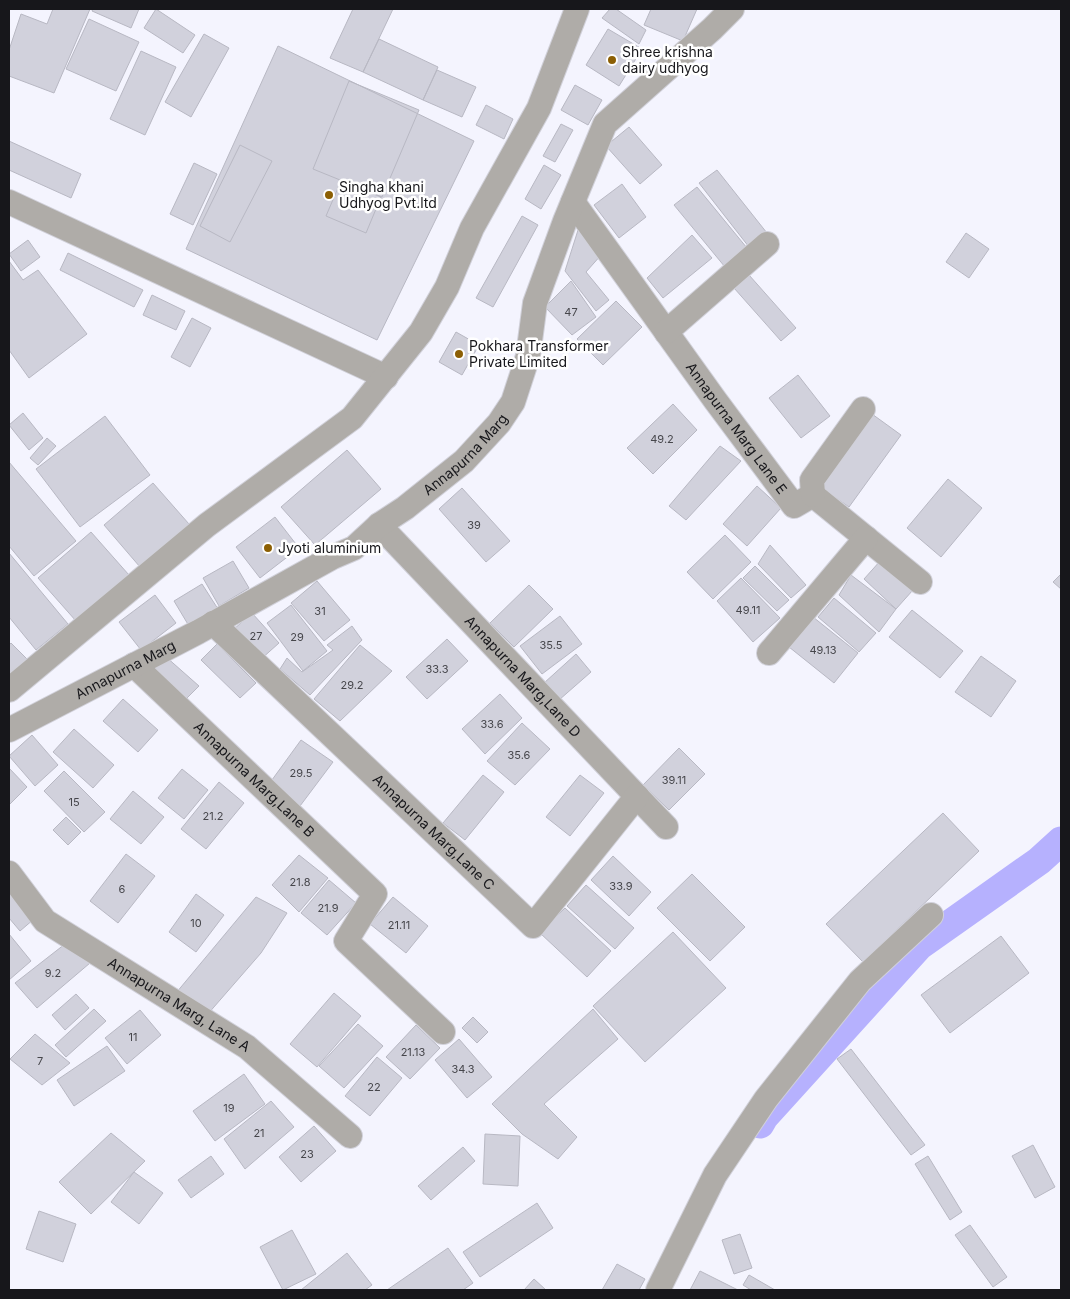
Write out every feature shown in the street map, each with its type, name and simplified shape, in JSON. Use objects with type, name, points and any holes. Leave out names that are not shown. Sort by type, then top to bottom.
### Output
[{"type":"street","points":[[9,690],[208,525],[352,418],[421,332],[447,287],[472,228],[539,108],[577,9]]},
{"type":"street","name":"Annapurna Marg","points":[[9,730],[213,623],[333,557],[354,548],[379,525],[405,508],[464,461],[499,423],[513,402],[528,356],[534,303],[605,124],[732,9]]},
{"type":"street","points":[[9,202],[386,377]]},
{"type":"street","name":"Annapurna Marg Lane E","points":[[573,202],[794,506],[813,494]]},
{"type":"street","points":[[666,332],[767,244]]},
{"type":"street","points":[[863,409],[812,480],[813,494],[920,582]]},
{"type":"street","name":"Annapurna Marg,Lane D","points":[[379,525],[666,827]]},
{"type":"street","points":[[769,653],[866,538]]},
{"type":"street","name":"Annapurna Marg,Lane C","points":[[213,623],[533,926],[637,796]]},
{"type":"street","name":"Annapurna Marg,Lane B","points":[[134,665],[375,894],[346,941],[443,1032]]},
{"type":"street","name":"Annapurna Marg, Lane A","points":[[9,873],[45,921],[247,1047],[350,1136]]},
{"type":"street","points":[[658,1290],[715,1175],[766,1099],[860,981],[931,915]]},
{"type":"building","points":[[53,9],[90,9],[54,93],[9,76],[9,50],[21,14],[47,24]]},
{"type":"building","points":[[93,9],[139,9],[131,28],[92,11]]},
{"type":"building","points":[[156,9],[195,35],[183,53],[144,28]]},
{"type":"building","points":[[353,9],[393,9],[363,72],[330,58]]},
{"type":"building","points":[[610,9],[616,9],[646,30],[639,44],[602,18]]},
{"type":"building","points":[[651,9],[697,9],[683,41],[644,25]]},
{"type":"building","points":[[89,19],[139,42],[116,91],[66,69]]},
{"type":"building","name":"Shree krishna dairy udhyog","points":[[608,29],[642,49],[619,86],[586,65]]},
{"type":"building","points":[[204,34],[229,48],[191,117],[165,102]]},
{"type":"building","points":[[379,39],[438,67],[423,100],[363,72]]},
{"type":"building","name":"Singha khani Udhyog Pvt.ltd","points":[[278,46],[474,141],[377,340],[186,249]]},
{"type":"building","points":[[141,51],[176,67],[145,135],[110,119]]},
{"type":"building","points":[[437,70],[476,87],[462,117],[423,100]]},
{"type":"building","points":[[349,81],[419,110],[382,197],[313,169]]},
{"type":"building","points":[[575,85],[602,100],[588,125],[561,110]]},
{"type":"building","points":[[486,105],[513,119],[504,139],[476,125]]},
{"type":"building","points":[[561,124],[573,130],[555,162],[543,156]]},
{"type":"building","points":[[629,127],[662,165],[640,184],[606,146]]},
{"type":"building","points":[[9,141],[81,174],[71,198],[9,170]]},
{"type":"building","points":[[240,145],[272,161],[230,242],[200,226]]},
{"type":"building","points":[[194,163],[217,174],[193,225],[170,214]]},
{"type":"building","points":[[544,165],[561,175],[541,209],[525,199]]},
{"type":"building","points":[[717,170],[767,233],[749,247],[699,183]]},
{"type":"building","points":[[341,181],[381,197],[366,233],[326,216]]},
{"type":"building","points":[[622,184],[646,217],[619,238],[594,205]]},
{"type":"building","points":[[697,187],[747,248],[725,267],[674,205]]},
{"type":"building","points":[[522,216],[538,225],[493,307],[476,298]]},
{"type":"building","points":[[579,227],[602,254],[586,272],[609,300],[596,311],[565,271]]},
{"type":"building","points":[[966,233],[989,249],[969,278],[946,262]]},
{"type":"building","points":[[692,235],[712,258],[663,298],[647,278]]},
{"type":"building","points":[[28,240],[40,257],[21,271],[9,254]]},
{"type":"building","points":[[68,253],[143,290],[134,307],[60,270]]},
{"type":"building","points":[[9,261],[23,280],[38,270],[87,334],[29,378],[9,350]]},
{"type":"building","points":[[749,275],[796,328],[781,341],[734,288]]},
{"type":"building","points":[[571,281],[596,317],[572,335],[545,307]]},
{"type":"building","points":[[152,295],[185,311],[176,330],[143,315]]},
{"type":"building","points":[[616,301],[642,327],[603,365],[577,339]]},
{"type":"building","points":[[192,318],[211,328],[190,367],[171,357]]},
{"type":"building","name":"Pokhara Transformer Private Limited","points":[[456,332],[479,345],[462,375],[439,362]]},
{"type":"building","points":[[798,375],[830,416],[801,438],[769,398]]},
{"type":"building","points":[[673,404],[697,430],[653,474],[627,448]]},
{"type":"building","points":[[23,413],[43,438],[29,450],[9,425]]},
{"type":"building","points":[[872,414],[901,435],[849,507],[820,487]]},
{"type":"building","points":[[105,416],[150,475],[80,527],[36,469]]},
{"type":"building","points":[[47,438],[56,446],[38,465],[30,458]]},
{"type":"building","points":[[720,446],[741,461],[686,520],[669,506]]},
{"type":"building","points":[[347,450],[381,489],[315,545],[281,507]]},
{"type":"building","points":[[9,462],[76,541],[34,576],[9,546]]},
{"type":"building","points":[[948,479],[982,508],[941,557],[907,528]]},
{"type":"building","points":[[153,483],[189,524],[140,567],[104,525]]},
{"type":"building","points":[[757,486],[781,508],[747,546],[723,524]]},
{"type":"building","points":[[462,488],[510,541],[486,562],[439,509]]},
{"type":"building","name":"Jyoti aluminium","points":[[275,517],[299,548],[260,578],[236,547]]},
{"type":"building","points":[[91,532],[129,575],[76,621],[38,578]]},
{"type":"building","points":[[725,535],[751,562],[713,599],[687,572]]},
{"type":"building","points":[[770,545],[806,585],[791,598],[758,564]]},
{"type":"building","points":[[9,553],[68,624],[36,650],[9,617]]},
{"type":"building","points":[[881,560],[913,590],[896,609],[864,579]]},
{"type":"building","points":[[233,561],[249,588],[219,606],[203,578]]},
{"type":"building","points":[[755,566],[789,600],[777,611],[743,578]]},
{"type":"building","points":[[1061,574],[1061,589],[1053,582]]},
{"type":"building","points":[[851,575],[896,609],[879,632],[839,595]]},
{"type":"building","points":[[741,578],[780,618],[753,642],[717,601]]},
{"type":"building","points":[[317,581],[350,620],[324,641],[291,603]]},
{"type":"building","points":[[202,584],[218,609],[189,626],[174,601]]},
{"type":"building","points":[[529,585],[553,609],[514,647],[490,623]]},
{"type":"building","points":[[155,595],[176,623],[141,650],[119,622]]},
{"type":"building","points":[[834,598],[876,633],[859,652],[818,617]]},
{"type":"building","points":[[291,605],[327,651],[303,671],[267,623]]},
{"type":"building","points":[[912,610],[963,651],[940,678],[889,637]]},
{"type":"building","points":[[252,613],[279,643],[260,660],[233,630]]},
{"type":"building","points":[[560,616],[582,644],[542,674],[520,646]]},
{"type":"building","points":[[813,617],[858,653],[834,683],[789,647]]},
{"type":"building","points":[[352,626],[362,640],[310,695],[280,669],[287,658],[302,672],[333,650],[327,645]]},
{"type":"building","points":[[447,639],[468,661],[427,699],[406,677]]},
{"type":"building","points":[[11,643],[29,661],[9,681],[9,645]]},
{"type":"building","points":[[217,644],[256,683],[240,698],[201,660]]},
{"type":"building","points":[[360,645],[392,671],[340,721],[314,699]]},
{"type":"building","points":[[576,654],[591,672],[559,700],[544,683]]},
{"type":"building","points":[[165,656],[199,686],[185,700],[152,671]]},
{"type":"building","points":[[981,656],[1016,681],[991,717],[955,692]]},
{"type":"building","points":[[500,694],[522,718],[485,754],[462,729]]},
{"type":"building","points":[[123,699],[158,730],[138,752],[103,721]]},
{"type":"building","points":[[522,723],[550,749],[515,785],[487,761]]},
{"type":"building","points":[[74,729],[114,765],[93,788],[53,752]]},
{"type":"building","points":[[32,735],[58,765],[35,786],[9,756]]},
{"type":"building","points":[[301,740],[333,762],[300,806],[269,784]]},
{"type":"building","points":[[679,748],[705,774],[669,810],[643,785]]},
{"type":"building","points":[[9,768],[27,787],[9,805]]},
{"type":"building","points":[[182,769],[208,790],[184,819],[158,798]]},
{"type":"building","points":[[64,771],[105,812],[84,832],[44,791]]},
{"type":"building","points":[[483,775],[504,792],[465,840],[443,823]]},
{"type":"building","points":[[580,775],[604,793],[570,836],[546,817]]},
{"type":"building","points":[[219,782],[244,803],[206,849],[181,829]]},
{"type":"building","points":[[133,791],[164,817],[141,844],[110,819]]},
{"type":"building","points":[[943,813],[979,851],[863,962],[826,924]]},
{"type":"building","points":[[66,817],[81,832],[68,845],[53,830]]},
{"type":"building","points":[[126,854],[155,876],[118,923],[90,901]]},
{"type":"building","points":[[299,855],[328,878],[299,912],[272,885]]},
{"type":"building","points":[[613,856],[651,892],[629,916],[591,880]]},
{"type":"building","points":[[692,874],[745,927],[710,961],[657,908]]},
{"type":"building","points":[[329,880],[356,903],[327,935],[301,913]]},
{"type":"building","points":[[586,885],[634,928],[615,949],[567,906]]},
{"type":"building","points":[[9,890],[34,919],[20,931],[9,918]]},
{"type":"building","points":[[196,894],[224,915],[196,952],[169,932]]},
{"type":"building","points":[[256,897],[287,913],[261,953],[207,1015],[176,993]]},
{"type":"building","points":[[393,897],[428,926],[406,953],[370,924]]},
{"type":"building","points":[[565,908],[611,951],[587,977],[540,933]]},
{"type":"building","points":[[673,932],[726,988],[645,1062],[593,1006]]},
{"type":"building","points":[[9,934],[31,961],[9,980]]},
{"type":"building","points":[[1001,936],[1029,973],[950,1033],[921,995]]},
{"type":"building","points":[[65,944],[90,963],[37,1008],[15,983]]},
{"type":"building","points":[[334,993],[361,1016],[317,1067],[290,1044]]},
{"type":"building","points":[[76,994],[89,1008],[65,1030],[52,1015]]},
{"type":"building","points":[[94,1009],[106,1021],[66,1057],[55,1045]]},
{"type":"building","points":[[593,1009],[618,1039],[544,1104],[577,1137],[558,1159],[522,1134],[492,1104]]},
{"type":"building","points":[[140,1010],[161,1035],[127,1064],[105,1038]]},
{"type":"building","points":[[473,1017],[488,1032],[477,1043],[462,1028]]},
{"type":"building","points":[[358,1024],[383,1046],[344,1088],[319,1066]]},
{"type":"building","points":[[416,1025],[440,1048],[410,1079],[386,1057]]},
{"type":"building","points":[[35,1034],[70,1063],[42,1085],[10,1059]]},
{"type":"building","points":[[459,1039],[492,1077],[467,1098],[435,1060]]},
{"type":"building","points":[[107,1046],[125,1071],[74,1106],[57,1080]]},
{"type":"building","points":[[851,1049],[925,1145],[911,1155],[837,1059]]},
{"type":"building","points":[[377,1057],[402,1078],[370,1116],[345,1096]]},
{"type":"building","points":[[244,1074],[265,1104],[215,1141],[193,1111]]},
{"type":"building","points":[[271,1101],[294,1127],[245,1169],[224,1139]]},
{"type":"building","points":[[314,1126],[336,1151],[301,1182],[279,1157]]},
{"type":"building","points":[[111,1133],[145,1161],[91,1214],[59,1182]]},
{"type":"building","points":[[485,1134],[520,1136],[518,1186],[483,1184]]},
{"type":"building","points":[[1033,1145],[1055,1187],[1035,1198],[1012,1156]]},
{"type":"building","points":[[463,1147],[475,1161],[431,1200],[418,1186]]},
{"type":"building","points":[[211,1156],[224,1174],[191,1198],[178,1180]]},
{"type":"building","points":[[928,1156],[962,1212],[950,1220],[915,1164]]},
{"type":"building","points":[[134,1172],[163,1193],[139,1224],[111,1202]]},
{"type":"building","points":[[537,1203],[553,1228],[480,1277],[463,1252]]},
{"type":"building","points":[[39,1211],[76,1224],[63,1262],[26,1249]]},
{"type":"building","points":[[970,1225],[1007,1277],[993,1287],[955,1235]]},
{"type":"building","points":[[292,1230],[316,1274],[283,1290],[260,1247]]},
{"type":"building","points":[[740,1234],[752,1268],[734,1274],[722,1240]]},
{"type":"building","points":[[448,1248],[473,1283],[463,1290],[387,1290]]},
{"type":"building","points":[[347,1253],[372,1285],[365,1290],[301,1290]]},
{"type":"building","points":[[617,1264],[645,1279],[639,1290],[602,1290]]},
{"type":"building","points":[[700,1271],[738,1290],[690,1290]]},
{"type":"building","points":[[749,1275],[775,1290],[751,1290],[743,1285]]},
{"type":"building","points":[[534,1279],[546,1290],[524,1290]]},
{"type":"waterway","points":[[760,1124],[764,1117],[919,946],[1039,861],[1061,841]]},
{"type":"place","name":"Shree krishna dairy udhyog","points":[[612,60]]},
{"type":"place","name":"Singha khani Udhyog Pvt.ltd","points":[[329,195]]},
{"type":"place","name":"Pokhara Transformer Private Limited","points":[[459,354]]},
{"type":"place","name":"Jyoti aluminium","points":[[268,548]]}]
